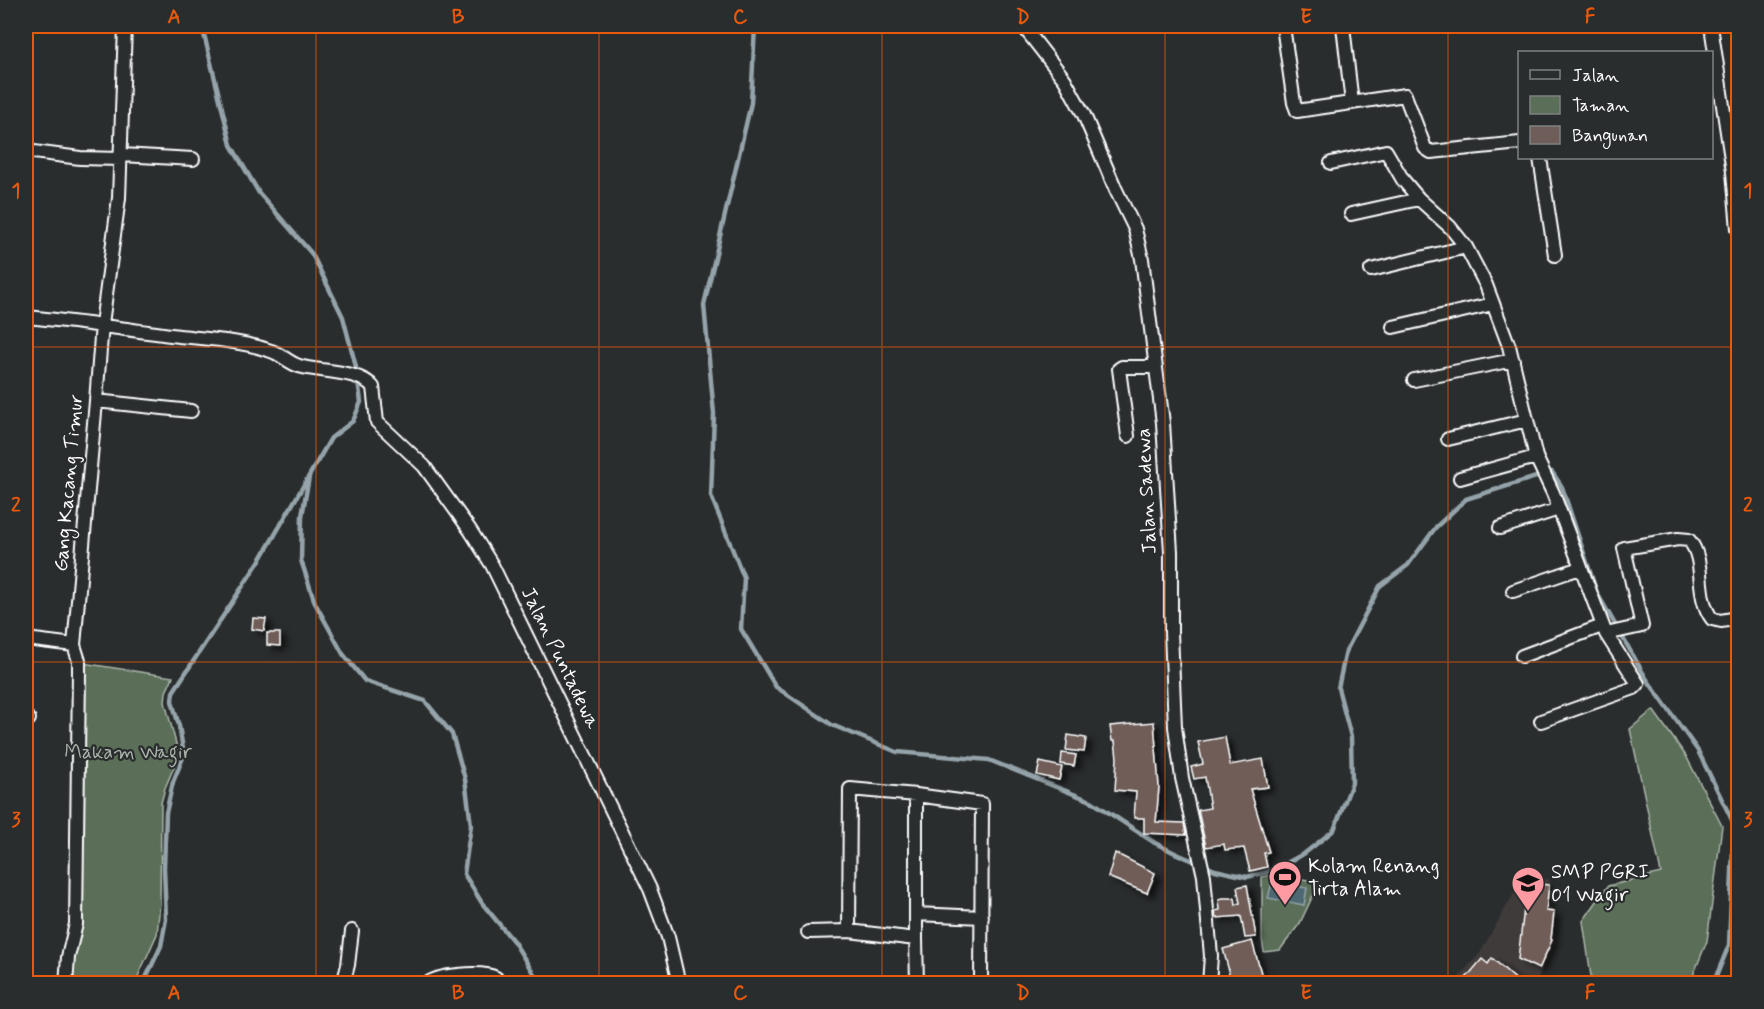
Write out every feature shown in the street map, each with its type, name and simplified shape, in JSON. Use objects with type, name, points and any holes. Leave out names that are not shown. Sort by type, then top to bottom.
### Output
[{"type":"street","name":"Gang Kacang Timur","points":[[66,984],[68,957],[76,924],[79,662],[74,645],[102,324],[120,198],[125,26]]},
{"type":"street","name":"Jalan Sadewa","points":[[1023,26],[1042,47],[1065,80],[1084,116],[1135,229],[1142,259],[1163,423],[1171,552],[1171,632],[1175,727],[1182,778],[1204,876],[1211,956],[1209,984]]},
{"type":"street","points":[[1283,26],[1294,104],[1297,111],[1405,95],[1425,148],[1431,152],[1518,143]]},
{"type":"street","points":[[1343,26],[1352,103]]},
{"type":"street","points":[[1711,26],[1713,51]]},
{"type":"street","points":[[1713,52],[1717,104],[1738,229]]},
{"type":"street","points":[[26,151],[80,158],[193,159]]},
{"type":"street","points":[[1331,163],[1386,151],[1403,180],[1419,199],[1450,226],[1466,247],[1493,304],[1513,360],[1538,461],[1553,493],[1580,568],[1607,631],[1638,684],[1634,688],[1541,721]]},
{"type":"street","points":[[1540,159],[1556,255]]},
{"type":"street","points":[[1351,214],[1419,199]]},
{"type":"street","points":[[1371,270],[1466,247]]},
{"type":"street","points":[[1393,327],[1493,304]]},
{"type":"street","points":[[26,317],[102,324]]},
{"type":"street","name":"Jalan Puntadewa","points":[[102,324],[271,351],[298,366],[363,379],[372,387],[377,422],[424,466],[492,565],[650,889],[668,937],[679,984]]},
{"type":"street","points":[[1414,380],[1513,360]]},
{"type":"street","points":[[1128,436],[1119,369],[1122,367],[1156,367]]},
{"type":"street","points":[[96,401],[191,411]]},
{"type":"street","points":[[1448,439],[1527,420]]},
{"type":"street","points":[[1460,478],[1538,461]]},
{"type":"street","points":[[1500,528],[1559,509]]},
{"type":"street","points":[[1522,656],[1607,631],[1642,626],[1624,548],[1678,539],[1689,540],[1696,548],[1704,609],[1712,619],[1722,621],[1738,618]]},
{"type":"street","points":[[1513,591],[1580,568]]},
{"type":"street","points":[[26,639],[74,645]]},
{"type":"street","points":[[849,931],[849,789],[982,804],[981,984]]},
{"type":"street","points":[[916,795],[917,984]]},
{"type":"street","points":[[916,914],[982,917]]},
{"type":"street","points":[[343,984],[352,931]]},
{"type":"street","points":[[808,932],[849,931],[916,939]]},
{"type":"street","points":[[427,984],[441,977],[484,974],[496,978],[498,984]]},
{"type":"shaded area","name":"SMP PGRI 01 Wagir","points":[[1549,879],[1555,942],[1536,983],[1453,984],[1480,953],[1521,881]]},
{"type":"green space","name":"Makam Wagir","points":[[82,663],[173,677],[166,692],[165,702],[179,755],[161,803],[160,903],[157,934],[135,983],[71,984]]},
{"type":"green space","points":[[1653,710],[1686,756],[1722,826],[1707,941],[1690,983],[1592,983],[1583,921],[1608,886],[1661,873],[1630,729]]},
{"type":"green space","name":"Kolam Renang Tirta Alam","points":[[1274,874],[1313,881],[1316,889],[1300,923],[1280,950],[1264,952],[1262,877]]},
{"type":"water","points":[[1272,882],[1307,888],[1304,905],[1268,898]]},
{"type":"building","points":[[253,618],[266,619],[264,631],[252,629]]},
{"type":"building","points":[[267,633],[280,633],[280,646],[267,645]]},
{"type":"building","points":[[1154,722],[1159,787],[1156,822],[1184,823],[1186,835],[1144,833],[1144,818],[1134,818],[1136,792],[1115,790],[1117,758],[1110,726]]},
{"type":"building","points":[[1068,735],[1086,738],[1084,752],[1066,750]]},
{"type":"building","points":[[1225,737],[1230,765],[1263,759],[1268,787],[1250,789],[1269,852],[1264,853],[1267,867],[1250,871],[1244,848],[1225,850],[1224,844],[1206,847],[1198,810],[1210,808],[1205,777],[1194,779],[1191,767],[1203,764],[1198,742]]},
{"type":"building","points":[[1062,753],[1076,755],[1074,766],[1061,764]]},
{"type":"building","points":[[1040,762],[1062,767],[1059,780],[1037,775]]},
{"type":"building","points":[[1115,853],[1155,873],[1147,893],[1108,877]]},
{"type":"building","points":[[1527,883],[1549,885],[1546,911],[1554,912],[1552,940],[1539,969],[1518,959]]},
{"type":"building","points":[[1247,885],[1256,937],[1245,938],[1241,916],[1216,918],[1215,911],[1220,910],[1219,899],[1235,898],[1236,905],[1240,903],[1237,887]]},
{"type":"building","points":[[1252,941],[1261,973],[1260,984],[1228,984],[1229,971],[1223,949]]},
{"type":"building","points":[[1492,958],[1521,984],[1461,984],[1482,959],[1488,964]]},
{"type":"waterway","points":[[143,984],[161,946],[166,919],[164,868],[166,813],[173,782],[184,755],[172,701],[173,692],[262,557],[331,438],[353,421],[361,402],[356,367],[343,317],[312,254],[259,193],[231,145],[202,26]]},
{"type":"waterway","points":[[755,26],[751,103],[704,305],[714,414],[711,496],[744,578],[741,629],[776,687],[832,725],[897,752],[989,760],[1091,801],[1155,843],[1215,870],[1247,877],[1274,870],[1305,853],[1334,830],[1352,783],[1351,737],[1338,688],[1346,651],[1380,586],[1408,565],[1436,527],[1466,499],[1552,472],[1562,487],[1597,593],[1646,678],[1698,751],[1734,824],[1729,945],[1713,984]]},
{"type":"waterway","points":[[309,477],[302,516],[301,560],[315,603],[343,654],[365,681],[425,701],[452,734],[465,779],[471,825],[464,874],[482,903],[514,942],[540,984]]},
{"type":"place","name":"Kolam Renang Tirta Alam","points":[[1285,906]]},
{"type":"place","name":"SMP PGRI 01 Wagir","points":[[1528,912]]}]
